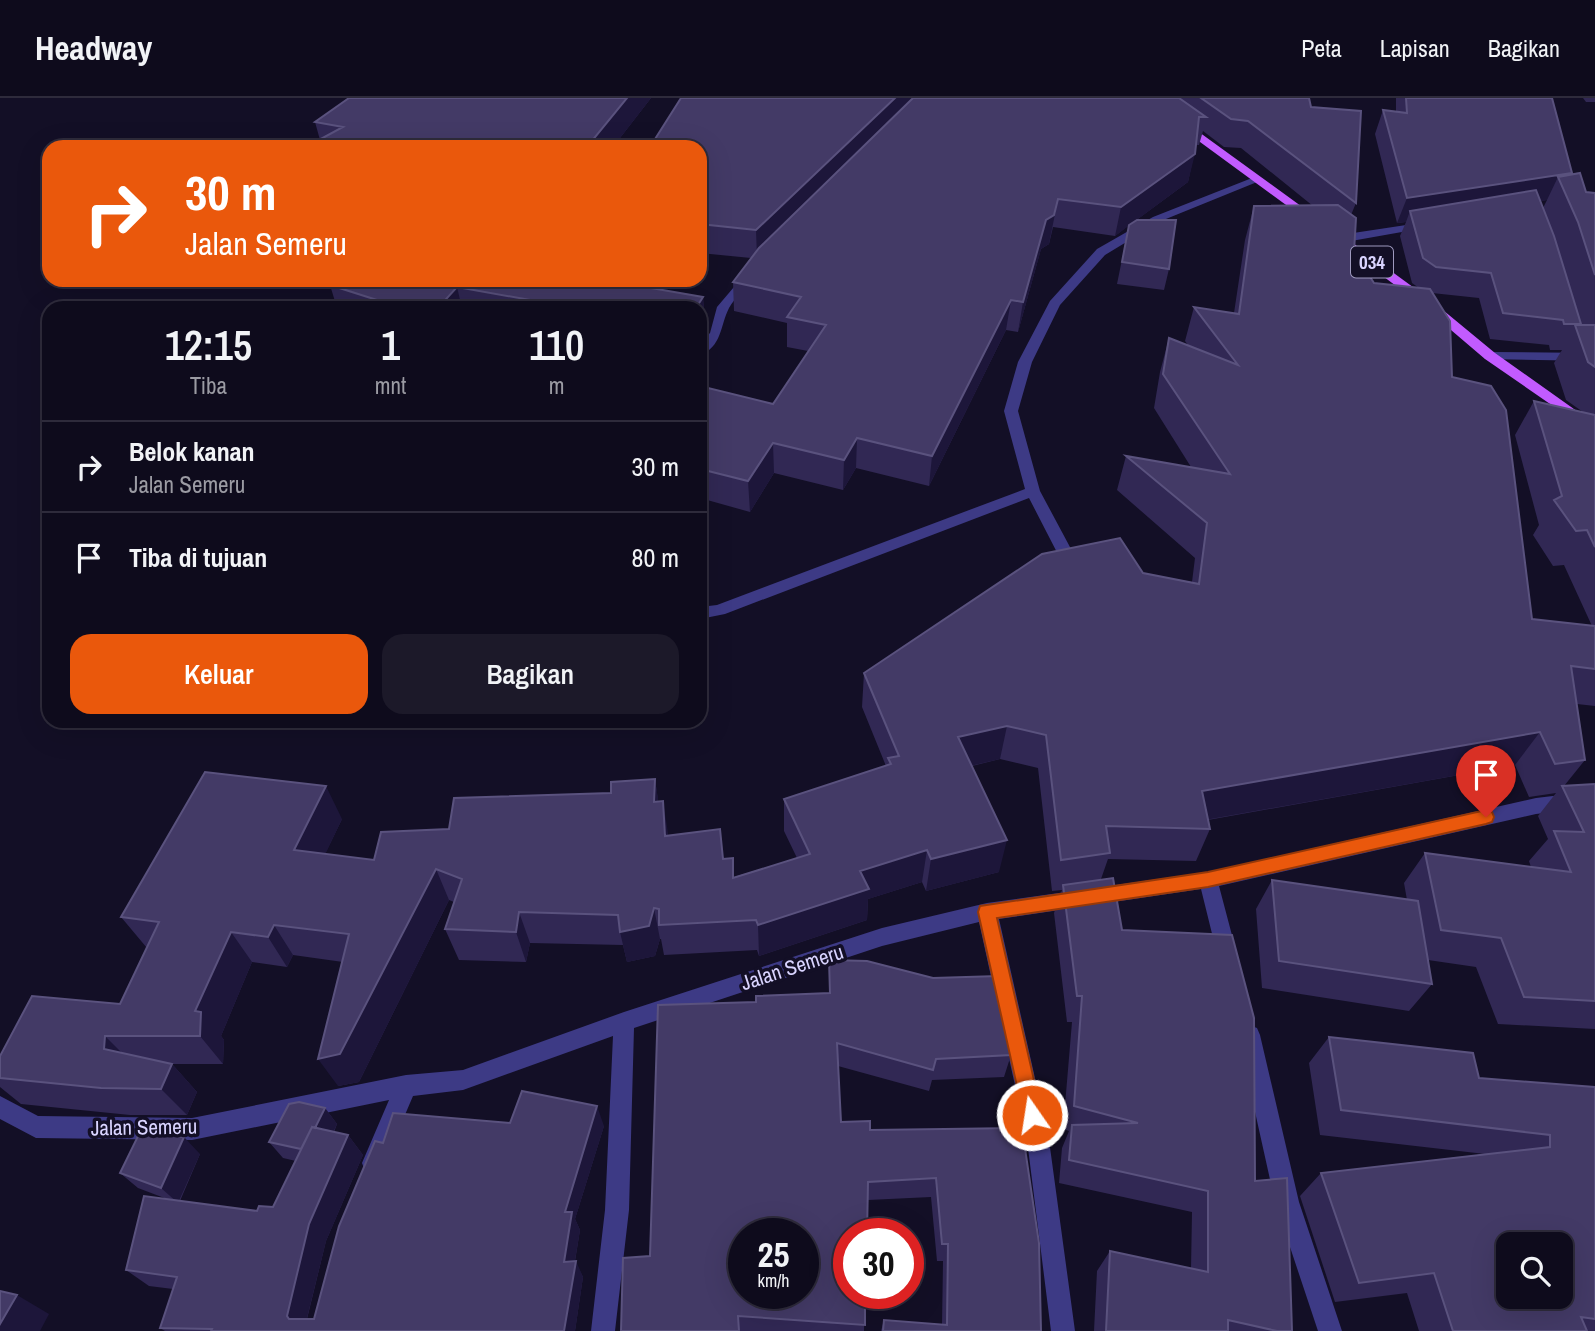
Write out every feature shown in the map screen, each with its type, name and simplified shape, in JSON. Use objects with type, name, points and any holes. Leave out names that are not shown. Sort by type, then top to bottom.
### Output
[{"type":"main road","name":"034","points":[[1145,98],[1428,304],[1490,356],[1595,431]]},
{"type":"street","points":[[1070,562],[1033,491],[1011,411],[1025,362],[1054,304],[1101,252],[1157,219],[1256,180]]},
{"type":"street","points":[[1340,239],[1446,222]]},
{"type":"street","points":[[707,344],[716,334],[723,307],[759,267]]},
{"type":"street","points":[[1490,356],[1576,350],[1595,357]]},
{"type":"street","points":[[707,612],[719,610],[1033,491]]},
{"type":"street","name":"Jalan Semeru","points":[[0,1108],[36,1127],[192,1129],[406,1086],[463,1080],[624,1022],[882,937],[987,912],[1208,880],[1536,806],[1595,799]]},
{"type":"street","points":[[1208,880],[1235,983]]},
{"type":"street","points":[[987,912],[1038,1140],[1063,1331]]},
{"type":"street","points":[[1241,1008],[1287,1202],[1330,1331]]},
{"type":"street","points":[[604,1331],[617,1210],[624,1022]]},
{"type":"street","points":[[365,1182],[406,1086]]},
{"type":"building","points":[[349,98],[627,98],[593,140],[319,140],[343,127],[315,122]]},
{"type":"building","points":[[681,98],[895,98],[756,230],[707,225],[707,140],[654,140]]},
{"type":"building","points":[[913,98],[1179,98],[1206,117],[1199,117],[1195,154],[1121,207],[1058,199],[1054,215],[1046,220],[1023,302],[1011,300],[932,456],[857,438],[844,460],[773,443],[748,481],[707,471],[707,388],[773,404],[826,325],[787,317],[801,297],[733,282],[759,248]]},
{"type":"building","points":[[1201,98],[1309,98],[1311,107],[1361,111],[1356,203],[1248,121],[1231,119]]},
{"type":"building","points":[[1406,98],[1552,98],[1572,173],[1407,198],[1383,110],[1407,113]]},
{"type":"building","points":[[1580,173],[1586,192],[1595,193],[1595,275],[1578,222],[1558,177]]},
{"type":"building","points":[[1536,190],[1554,236],[1581,324],[1564,324],[1563,320],[1503,313],[1491,273],[1436,267],[1423,258],[1410,211]]},
{"type":"building","points":[[1338,205],[1356,218],[1354,252],[1374,283],[1430,289],[1450,321],[1452,377],[1491,386],[1506,410],[1532,619],[1595,626],[1595,669],[1571,666],[1585,760],[1555,764],[1540,732],[1202,791],[1210,829],[1106,826],[1110,853],[1061,860],[1046,735],[1007,726],[958,737],[1007,840],[931,859],[927,850],[860,871],[869,889],[758,925],[756,920],[659,925],[659,909],[654,908],[649,926],[620,932],[618,915],[519,912],[516,932],[445,929],[462,879],[436,869],[340,1054],[318,1059],[349,934],[274,925],[268,937],[231,932],[195,1011],[201,1012],[200,1036],[105,1036],[104,1049],[172,1064],[161,1089],[101,1088],[0,1078],[0,1056],[32,996],[120,1004],[159,922],[121,917],[205,772],[326,786],[294,850],[374,860],[381,832],[449,829],[454,798],[611,793],[611,782],[655,779],[654,802],[663,801],[665,836],[720,829],[723,859],[733,858],[733,878],[810,854],[784,799],[891,764],[888,758],[899,756],[864,673],[1042,554],[1120,538],[1143,573],[1199,584],[1207,523],[1126,456],[1230,474],[1163,374],[1169,338],[1238,365],[1194,307],[1239,314],[1254,206]]},
{"type":"building","points":[[1137,220],[1176,220],[1169,269],[1122,262],[1129,225]]},
{"type":"building","points":[[336,287],[457,287],[444,301],[377,300]]},
{"type":"building","points":[[457,287],[645,287],[703,297],[700,301],[536,301]]},
{"type":"building","points":[[1575,325],[1595,325],[1595,367],[1588,362]]},
{"type":"building","points":[[1534,401],[1595,415],[1595,547],[1587,530],[1576,531],[1554,500],[1562,496]]},
{"type":"building","points":[[1595,784],[1595,1001],[1524,997],[1501,938],[1441,930],[1425,853],[1571,872],[1554,831],[1584,832],[1562,786]]},
{"type":"building","points":[[1113,878],[1122,930],[1232,935],[1254,1018],[1255,1181],[1287,1178],[1292,1331],[1277,1331],[1228,1320],[1228,1331],[1106,1331],[1110,1251],[1208,1272],[1208,1191],[1069,1160],[1072,1125],[1138,1123],[1074,1106],[1082,996],[1077,996],[1063,885]]},
{"type":"building","points":[[1272,880],[1418,901],[1432,984],[1279,961]]},
{"type":"building","points":[[829,960],[867,961],[933,978],[998,976],[1011,1055],[936,1059],[933,1070],[837,1043],[841,1122],[870,1121],[870,1130],[1022,1128],[1039,1243],[1041,1331],[883,1331],[884,1320],[947,1325],[948,1244],[942,1244],[936,1178],[868,1182],[867,1218],[833,1218],[833,1309],[865,1309],[865,1325],[738,1316],[739,1331],[621,1331],[623,1258],[650,1256],[658,1005],[756,1002],[756,996],[830,993]]},
{"type":"building","points":[[1329,1037],[1473,1053],[1479,1078],[1595,1087],[1595,1319],[1581,1317],[1587,1331],[1453,1331],[1434,1273],[1359,1283],[1321,1173],[1550,1147],[1550,1135],[1341,1110]]},
{"type":"building","points":[[522,1091],[597,1106],[565,1212],[572,1212],[564,1262],[576,1261],[564,1331],[211,1331],[212,1329],[160,1328],[177,1277],[126,1270],[144,1196],[257,1211],[259,1206],[273,1207],[312,1127],[348,1135],[309,1224],[287,1316],[289,1319],[314,1319],[339,1226],[375,1141],[383,1143],[393,1113],[510,1123]]},
{"type":"building","points":[[299,1102],[325,1108],[301,1149],[269,1142],[289,1104]]},
{"type":"building","points":[[140,1132],[184,1137],[161,1188],[120,1173]]},
{"type":"building","points":[[0,1291],[17,1295],[0,1324]]},
{"type":"route","points":[[1032,1115],[987,912],[1208,880],[1486,817]]}]
